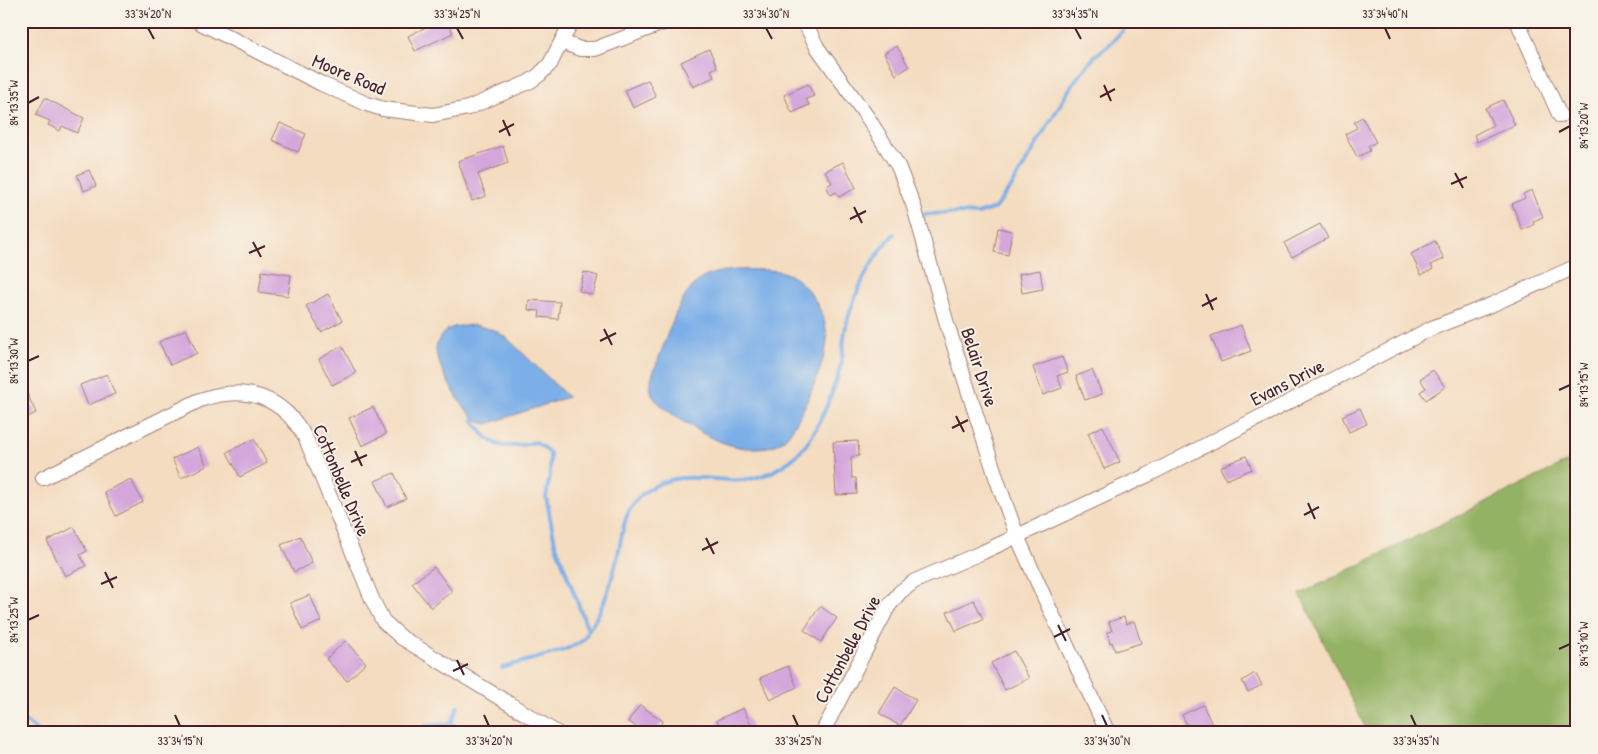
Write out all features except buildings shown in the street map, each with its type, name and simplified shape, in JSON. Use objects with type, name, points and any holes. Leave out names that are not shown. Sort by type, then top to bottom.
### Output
[{"type":"street","name":"Moore Road","points":[[197,21],[322,84],[367,104],[394,111],[433,114],[468,108],[528,82],[539,75],[550,64],[572,21]]},
{"type":"street","points":[[562,42],[580,49],[598,48],[668,21]]},
{"type":"street","name":"Belair Drive","points":[[804,21],[817,47],[868,118],[898,166],[914,208],[953,342],[1017,536],[1108,733]]},
{"type":"street","points":[[1517,21],[1560,116]]},
{"type":"street","name":"Evans Drive","points":[[1017,536],[1148,475],[1432,328],[1493,304],[1577,266]]},
{"type":"street","name":"Cottonbelle Drive","points":[[42,478],[200,400],[220,394],[237,392],[263,397],[289,414],[306,438],[372,599],[383,620],[402,638],[557,733]]},
{"type":"street","name":"Cottonbelle Drive","points":[[822,733],[888,607],[900,592],[915,581],[1017,536]]},
{"type":"green space","points":[[1577,457],[1577,733],[1368,733],[1300,594]]},
{"type":"water","points":[[772,270],[785,273],[798,280],[816,302],[826,329],[827,338],[823,361],[804,409],[789,434],[776,445],[748,448],[736,447],[710,437],[669,412],[652,395],[653,374],[667,335],[687,294],[693,286],[705,277],[719,272]]},
{"type":"water","points":[[474,325],[494,330],[508,339],[568,397],[487,424],[479,422],[471,415],[455,393],[442,369],[436,350],[439,339],[450,328]]},
{"type":"waterway","points":[[924,214],[978,214],[995,208],[1012,186],[1073,83],[1095,56],[1110,44],[1129,21]]},
{"type":"waterway","points":[[502,668],[558,652],[578,644],[584,639],[599,613],[606,596],[628,514],[637,499],[645,492],[665,481],[675,479],[751,479],[772,472],[800,452],[812,436],[835,383],[841,364],[846,326],[859,288],[878,254],[894,234]]},
{"type":"waterway","points":[[474,418],[480,431],[493,442],[508,446],[536,442],[550,453],[550,475],[546,497],[555,543],[588,630]]},
{"type":"waterway","points":[[451,724],[458,706]]},
{"type":"waterway","points":[[21,718],[40,733]]},
{"type":"waterway","points":[[410,733],[427,726],[451,724],[467,733]]}]
